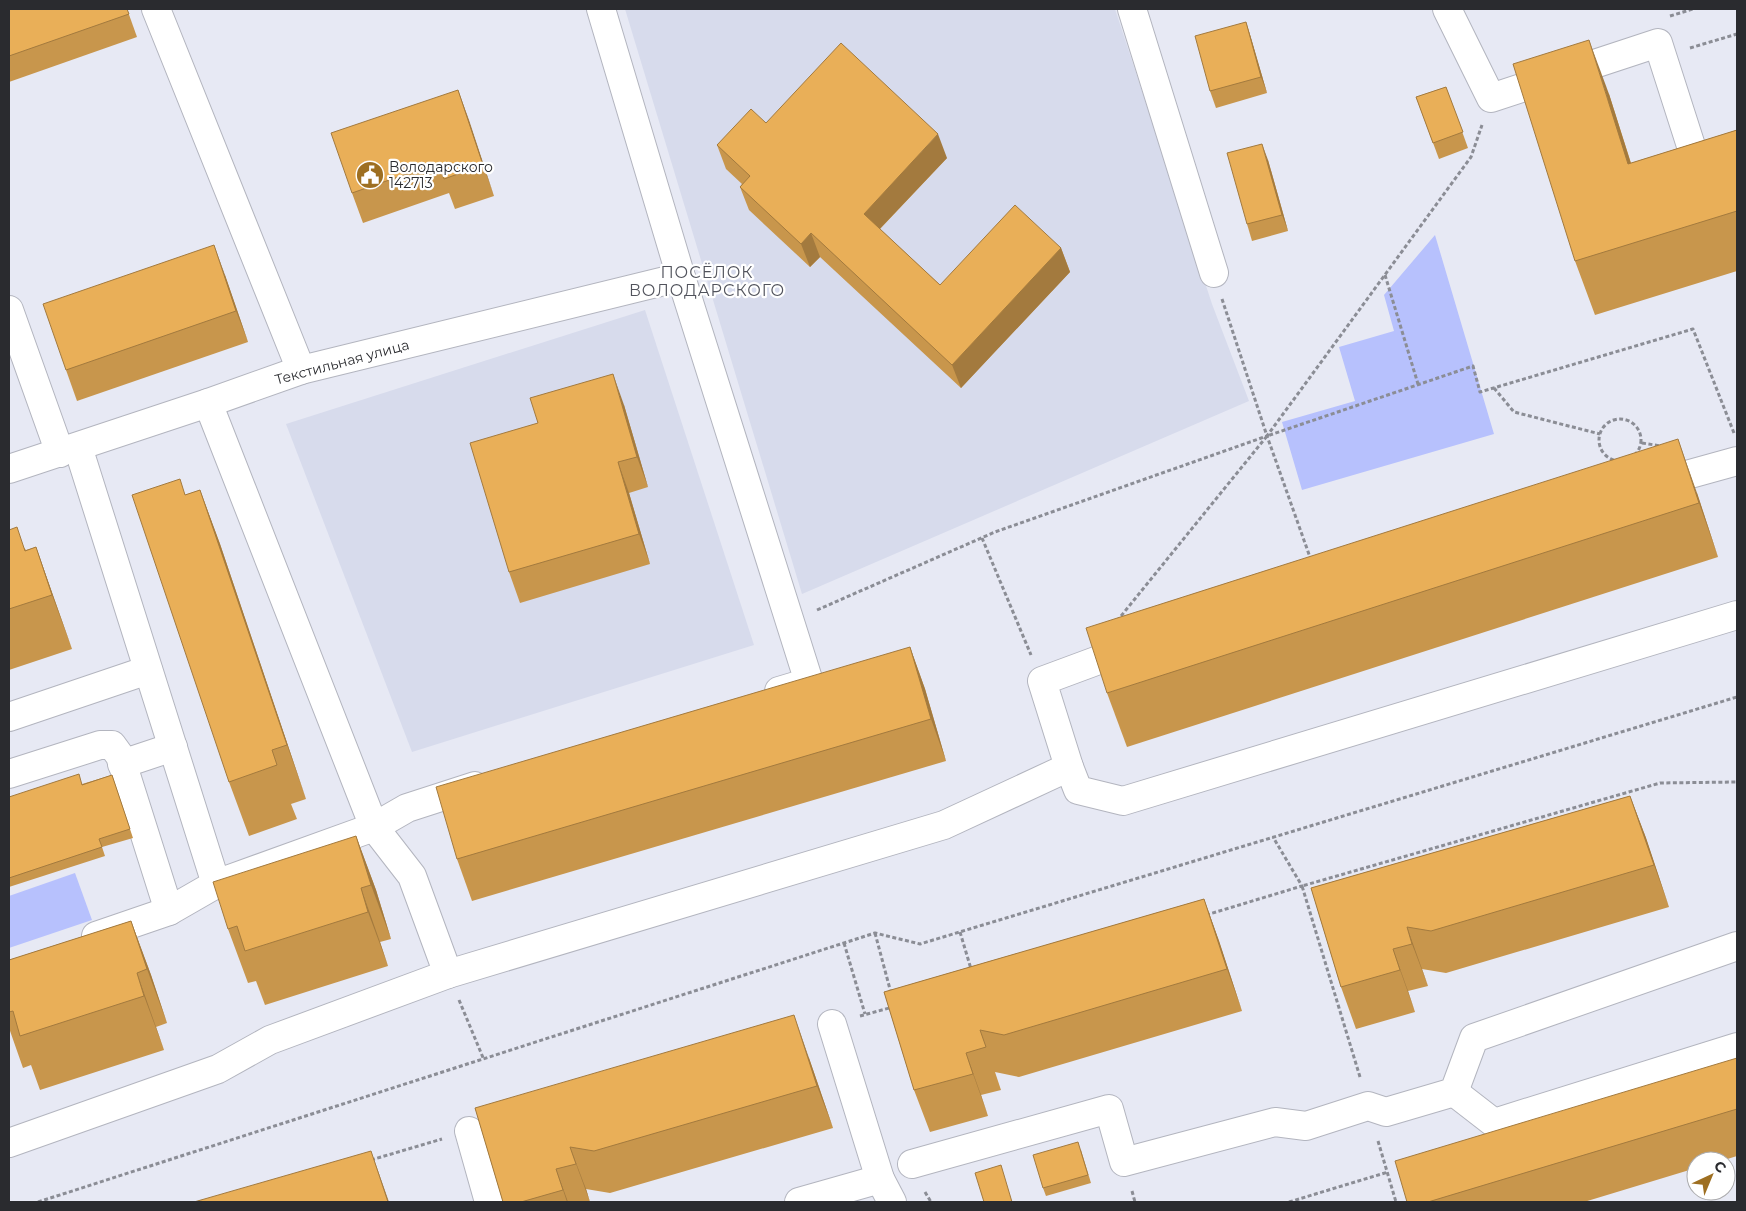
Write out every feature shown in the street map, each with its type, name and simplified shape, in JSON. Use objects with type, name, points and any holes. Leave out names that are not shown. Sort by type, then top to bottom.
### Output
[{"type":"street","points":[[156,9],[301,370]]},
{"type":"street","points":[[600,9],[681,277],[809,682],[753,700]]},
{"type":"street","points":[[1132,9],[1214,273]]},
{"type":"street","points":[[1447,9],[1491,98],[1658,44],[1700,174],[1737,164]]},
{"type":"street","name":"Текстильная улица","points":[[9,470],[301,370],[681,277]]},
{"type":"street","points":[[9,310],[69,450],[148,670],[216,884]]},
{"type":"street","points":[[208,403],[374,827],[412,876],[448,974]]},
{"type":"street","points":[[1628,492],[1737,461]]},
{"type":"street","points":[[1157,639],[1042,681],[1078,790],[1123,801],[1737,615]]},
{"type":"street","points":[[9,717],[148,670]]},
{"type":"street","points":[[9,774],[100,745],[112,745],[120,756],[169,911]]},
{"type":"street","points":[[122,764],[173,747]]},
{"type":"street","points":[[9,1143],[218,1070],[270,1040],[448,974],[944,825],[1069,767]]},
{"type":"street","points":[[71,945],[169,911],[216,884],[374,827],[407,808],[500,779]]},
{"type":"street","points":[[1454,1092],[1474,1038],[1737,946]]},
{"type":"street","points":[[799,1202],[886,1190],[832,1024]]},
{"type":"street","points":[[1454,1092],[1494,1124],[1737,1047]]},
{"type":"street","points":[[912,1164],[1109,1109],[1124,1162],[1275,1122],[1306,1126],[1368,1106],[1386,1112],[1454,1092]]},
{"type":"street","points":[[469,1131],[490,1202]]},
{"type":"path","points":[[1666,17],[1693,9]]},
{"type":"path","points":[[1682,43],[1690,48],[1737,34]]},
{"type":"path","points":[[1116,621],[1267,436],[1472,157],[1491,98]]},
{"type":"path","points":[[1214,273],[1267,436],[1311,562]]},
{"type":"path","points":[[1385,275],[1418,384]]},
{"type":"path","points":[[789,622],[982,538],[1267,436],[1473,366],[1480,392],[1693,329],[1737,441]]},
{"type":"path","points":[[1494,388],[1514,412],[1600,434]]},
{"type":"path","points":[[1625,419],[1632,422],[1638,428],[1642,443],[1634,457],[1628,461],[1620,462],[1605,456],[1600,450],[1600,434],[1603,427],[1609,422],[1625,419]]},
{"type":"path","points":[[982,538],[1042,681]]},
{"type":"path","points":[[38,1202],[875,933],[920,944],[1737,697]]},
{"type":"path","points":[[1199,916],[1660,783],[1737,782]]},
{"type":"path","points":[[1273,837],[1302,886],[1396,1202]]},
{"type":"path","points":[[960,932],[973,974]]},
{"type":"path","points":[[875,933],[892,997]]},
{"type":"path","points":[[844,943],[866,1014]]},
{"type":"path","points":[[448,974],[484,1060]]},
{"type":"path","points":[[832,1024],[895,1006]]},
{"type":"path","points":[[366,1161],[469,1131]]},
{"type":"path","points":[[1289,1202],[1388,1172]]},
{"type":"shaded area","points":[[625,9],[1115,9],[1212,304],[1249,401],[802,594]]},
{"type":"shaded area","points":[[1435,235],[1494,434],[1302,490],[1282,422],[1355,401],[1339,347],[1394,331],[1384,295]]},
{"type":"shaded area","points":[[645,310],[754,645],[412,752],[286,424]]},
{"type":"shaded area","points":[[75,873],[92,920],[9,948],[9,896]]},
{"type":"building","points":[[9,9],[127,9],[129,14],[9,56]]},
{"type":"building","points":[[1246,22],[1261,77],[1210,91],[1195,36]]},
{"type":"building","points":[[1589,40],[1628,164],[1737,130],[1737,211],[1575,261],[1513,64]]},
{"type":"building","points":[[841,43],[938,134],[864,214],[940,285],[1015,205],[1061,248],[952,365],[811,233],[801,244],[740,187],[750,176],[717,145],[751,109],[766,123]]},
{"type":"building","points":[[1446,87],[1463,132],[1433,143],[1416,97]]},
{"type":"building","points":[[458,90],[483,165],[444,179],[438,163],[352,193],[331,133]]},
{"type":"building","points":[[1262,144],[1282,215],[1247,224],[1227,153]]},
{"type":"building","points":[[214,245],[236,311],[66,370],[43,304]]},
{"type":"building","points":[[613,374],[637,457],[618,462],[639,534],[509,572],[470,443],[538,423],[530,398]]},
{"type":"building","points":[[1678,439],[1699,503],[1107,693],[1086,628]]},
{"type":"building","points":[[180,479],[185,495],[200,490],[287,745],[272,750],[277,765],[229,782],[132,495]]},
{"type":"building","points":[[17,527],[25,551],[36,547],[52,595],[9,609],[9,530]]},
{"type":"building","points":[[910,647],[931,719],[457,859],[436,787]]},
{"type":"building","points":[[79,774],[82,785],[112,775],[130,829],[99,839],[102,847],[9,878],[9,797]]},
{"type":"building","points":[[1630,796],[1654,865],[1431,931],[1407,927],[1412,944],[1393,949],[1400,970],[1341,987],[1311,888]]},
{"type":"building","points":[[356,836],[371,885],[361,888],[368,912],[245,951],[237,926],[228,929],[213,882]]},
{"type":"building","points":[[1204,899],[1227,969],[1004,1035],[980,1030],[986,1047],[966,1053],[973,1074],[914,1090],[884,992]]},
{"type":"building","points":[[131,921],[147,969],[137,973],[144,996],[20,1036],[13,1011],[9,1012],[9,960]]},
{"type":"building","points":[[794,1015],[817,1086],[594,1151],[570,1147],[576,1164],[556,1169],[563,1190],[521,1202],[503,1202],[475,1108]]},
{"type":"building","points":[[1737,1058],[1737,1109],[1428,1202],[1407,1202],[1395,1161]]},
{"type":"building","points":[[1078,1142],[1088,1175],[1043,1188],[1033,1155]]},
{"type":"building","points":[[371,1151],[388,1202],[194,1202]]},
{"type":"building","points":[[1001,1165],[1012,1202],[984,1202],[975,1173]]},
{"type":"place","name":"Володарского 142713","points":[[370,175]]},
{"type":"district","name":"ПОСЁЛОК ВОЛОДАРСКОГО","points":[[707,281]]}]
